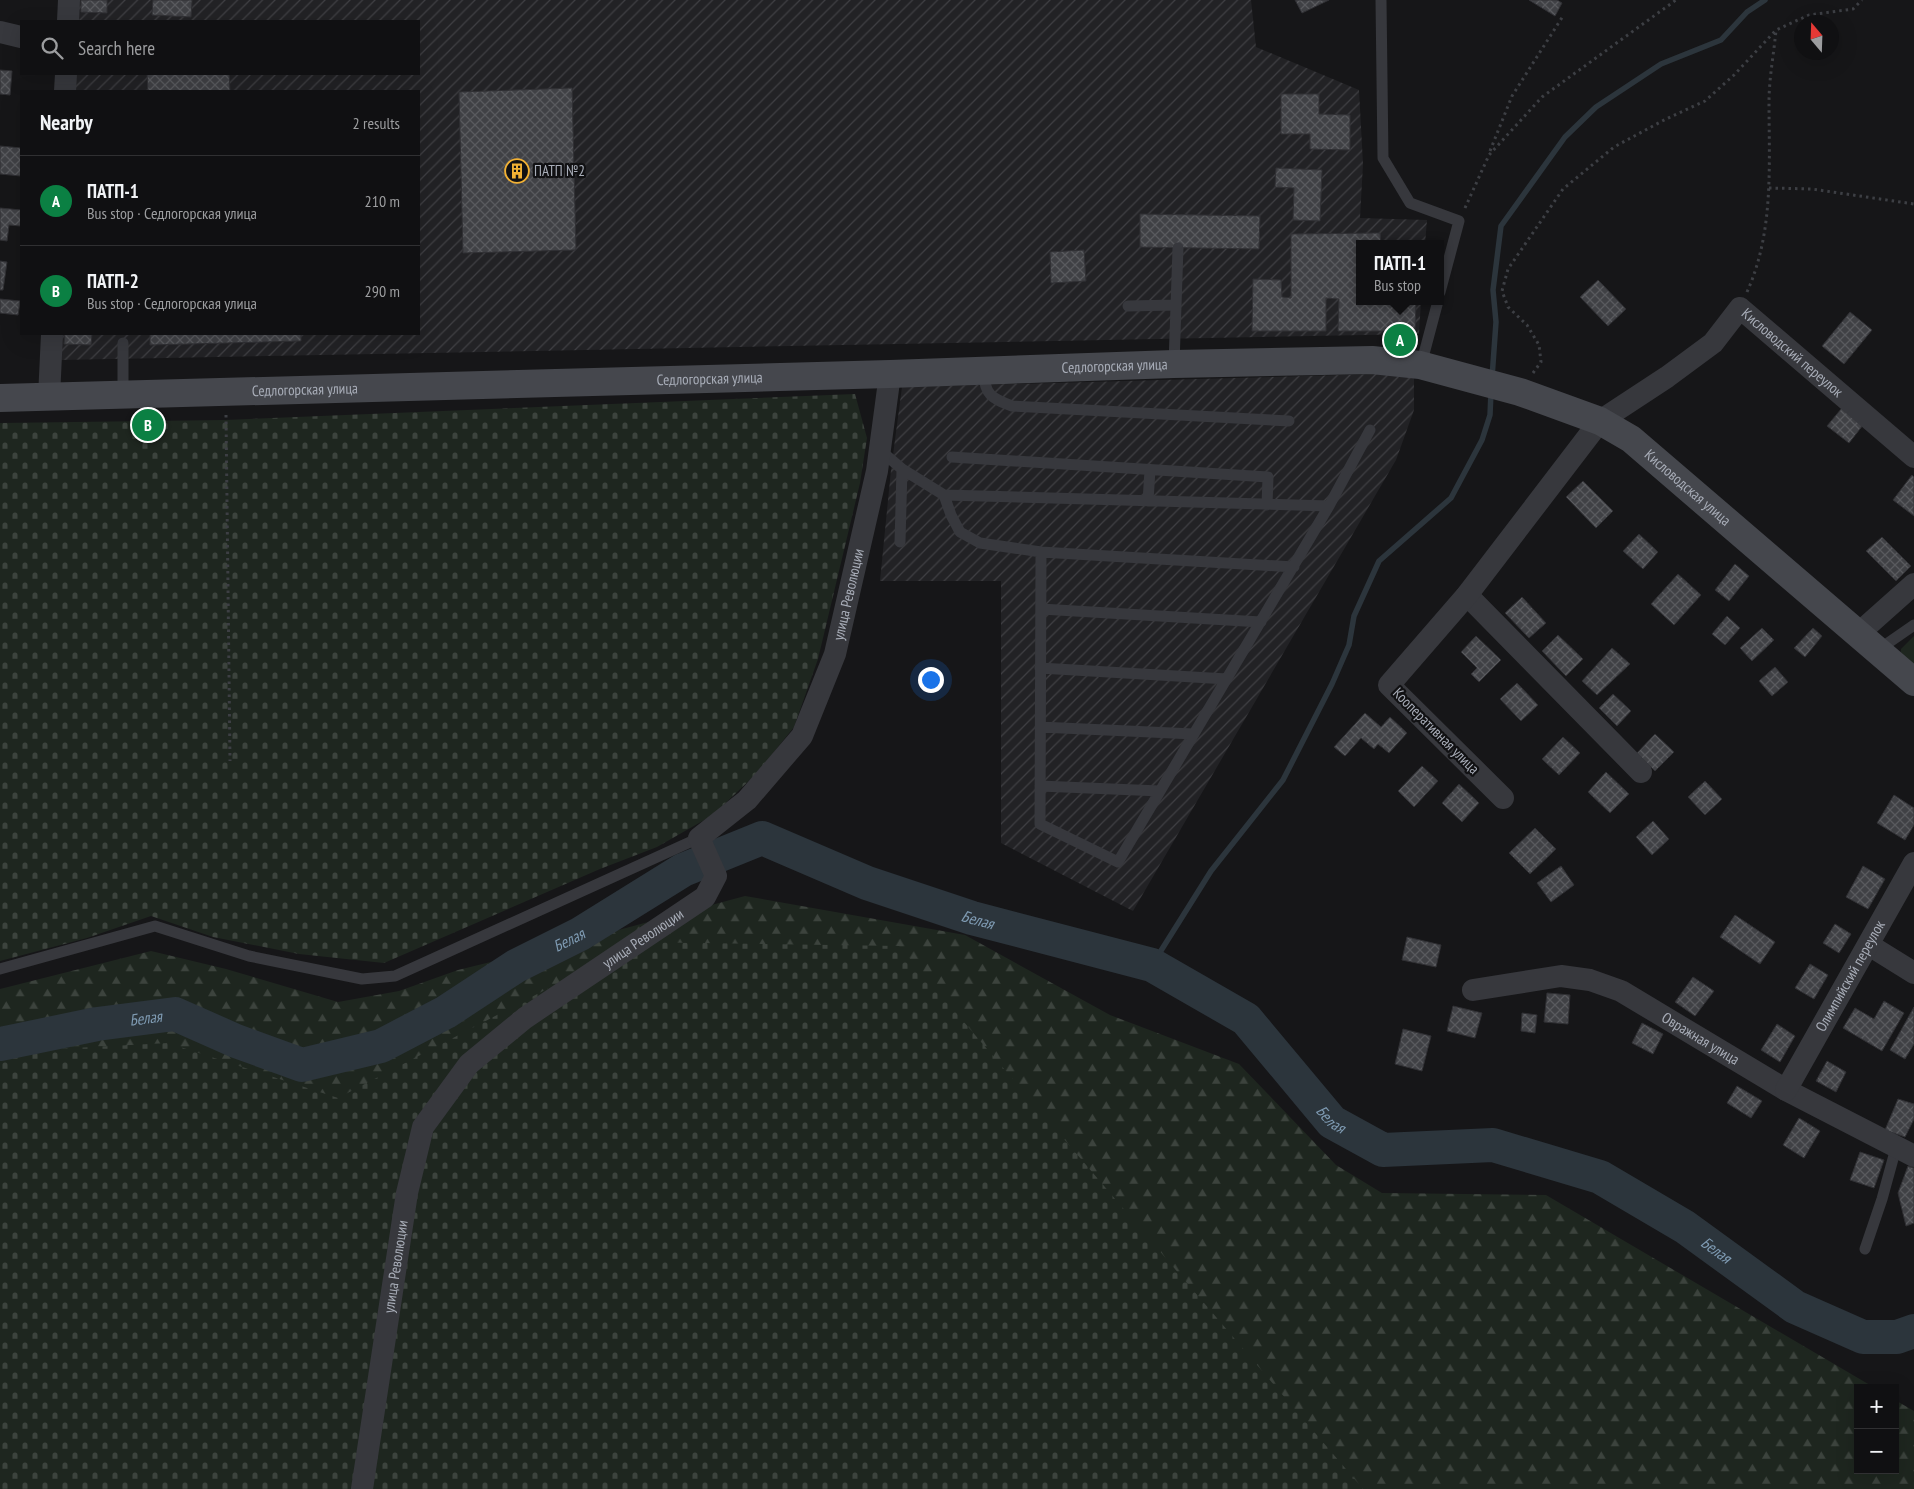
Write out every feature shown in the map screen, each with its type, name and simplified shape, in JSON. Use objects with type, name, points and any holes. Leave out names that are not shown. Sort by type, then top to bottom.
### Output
[{"type":"street","points":[[68,20],[69,0]]},
{"type":"street","points":[[0,32],[20,37]]},
{"type":"street","points":[[65,90],[66,75]]},
{"type":"street","name":"Кисловодский переулок","points":[[1600,421],[1667,377],[1713,343],[1740,308],[1914,457]]},
{"type":"street","points":[[49,398],[52,335]]},
{"type":"street","name":"Седлогорская улица","points":[[0,398],[890,374],[1174,364],[1372,360],[1420,365]]},
{"type":"street","name":"Кисловодская улица","points":[[1420,365],[1520,392],[1600,421],[1630,439],[1659,461],[1914,682]]},
{"type":"street","name":"улица Революции","points":[[362,1489],[407,1193],[423,1127],[469,1064],[525,1018],[705,896],[716,876],[699,838],[746,800],[802,736],[835,654],[878,471],[890,374]]},
{"type":"street","name":"Кооперативная улица","points":[[1503,798],[1389,685],[1467,595],[1600,421]]},
{"type":"street","points":[[1868,642],[1914,584]]},
{"type":"street","points":[[1467,595],[1641,772]]},
{"type":"street","name":"Олимпийский переулок","points":[[1786,1090],[1914,863]]},
{"type":"street","points":[[1869,945],[1914,973]]},
{"type":"street","name":"Овражная улица","points":[[1473,990],[1561,976],[1590,980],[1621,991],[1786,1090],[1905,1152]]},
{"type":"lane","points":[[1381,0],[1383,158],[1410,203],[1459,221],[1444,277]]},
{"type":"lane","points":[[1174,364],[1178,248]]},
{"type":"lane","points":[[1128,306],[1175,305]]},
{"type":"lane","points":[[1420,365],[1437,305]]},
{"type":"lane","points":[[123,396],[124,343]]},
{"type":"lane","points":[[983,371],[984,388],[993,399],[1012,406],[1289,421]]},
{"type":"lane","points":[[1041,552],[1040,824],[1118,862],[1294,567],[1370,430]]},
{"type":"lane","points":[[880,450],[902,469],[944,495],[1329,506]]},
{"type":"lane","points":[[952,457],[1268,477],[1267,505]]},
{"type":"lane","points":[[900,542],[902,469]]},
{"type":"lane","points":[[1148,501],[1150,470]]},
{"type":"lane","points":[[944,495],[960,532],[980,543],[1041,552],[1294,567]]},
{"type":"lane","points":[[1041,609],[1260,622]]},
{"type":"lane","points":[[1868,642],[1914,625]]},
{"type":"lane","points":[[1040,668],[1227,678]]},
{"type":"lane","points":[[1040,727],[1194,734]]},
{"type":"lane","points":[[1040,786],[1160,791]]},
{"type":"lane","points":[[0,969],[155,926],[249,956],[362,979],[395,976],[699,838]]},
{"type":"lane","points":[[1864,1249],[1882,1199],[1905,1152]]},
{"type":"path","points":[[1489,155],[1542,97],[1676,0]]},
{"type":"path","points":[[1520,392],[1541,362],[1539,345],[1527,325],[1508,307],[1502,291],[1508,269],[1563,190],[1614,147],[1666,119],[1705,101],[1734,75],[1776,30],[1809,15],[1852,9],[1862,0]]},
{"type":"path","points":[[1459,221],[1489,155],[1512,96],[1563,16]]},
{"type":"path","points":[[1740,308],[1754,276],[1763,242],[1769,188],[1769,100],[1776,30]]},
{"type":"path","points":[[1769,188],[1812,188],[1914,204]]},
{"type":"path","points":[[226,415],[230,761]]},
{"type":"shaded area","points":[[79,0],[1251,0],[1256,47],[1359,90],[1363,164],[1360,218],[1427,220],[1425,240],[1356,240],[1356,305],[1421,305],[1419,334],[61,360],[62,335],[420,335],[420,90],[75,90],[76,75],[420,75],[420,20],[78,20]]},
{"type":"shaded area","points":[[1414,373],[1414,410],[1396,460],[1133,911],[1001,843],[1001,581],[880,581],[891,470],[902,387]]},
{"type":"green space","points":[[855,394],[867,438],[860,483],[818,659],[794,727],[757,773],[713,815],[657,847],[600,869],[384,963],[299,954],[213,937],[151,916],[87,938],[0,961],[0,423],[225,420]]},
{"type":"green space","points":[[1914,636],[1914,672],[1900,659],[1901,649]]},
{"type":"green space","points":[[745,896],[965,935],[1110,1015],[1239,1064],[1336,1165],[1382,1193],[1546,1195],[1868,1384],[1854,1384],[1854,1474],[1899,1474],[1899,1402],[1914,1411],[1914,1489],[0,1489],[0,989],[151,951],[226,969],[338,1002],[399,991],[458,970],[585,939]]},
{"type":"green space","points":[[637,942],[899,946],[1363,1489],[0,1489],[0,1052],[168,1043],[338,1098]]},
{"type":"building","points":[[81,0],[107,0],[107,13],[81,12]]},
{"type":"building","points":[[153,0],[192,0],[191,17],[152,15]]},
{"type":"building","points":[[1295,0],[1329,0],[1302,13]]},
{"type":"building","points":[[1529,0],[1557,0],[1562,3],[1555,16]]},
{"type":"building","points":[[0,70],[12,71],[10,95],[0,94]]},
{"type":"building","points":[[147,75],[229,75],[230,90],[148,90]]},
{"type":"building","name":"ПАТП №2","points":[[572,88],[576,250],[463,253],[459,92]]},
{"type":"building","points":[[1281,94],[1319,94],[1319,114],[1350,115],[1350,150],[1310,149],[1310,134],[1281,134]]},
{"type":"building","points":[[0,146],[20,148],[20,176],[0,174]]},
{"type":"building","points":[[1276,168],[1322,170],[1320,221],[1293,220],[1294,188],[1275,187]]},
{"type":"building","points":[[0,208],[20,210],[20,226],[9,225],[7,241],[0,240]]},
{"type":"building","points":[[1140,214],[1260,216],[1259,249],[1140,247]]},
{"type":"building","points":[[1380,233],[1381,240],[1356,240],[1356,305],[1416,305],[1415,331],[1338,331],[1339,299],[1326,298],[1326,331],[1252,331],[1253,279],[1281,280],[1282,297],[1291,298],[1291,234]]},
{"type":"building","points":[[1084,250],[1086,281],[1051,283],[1050,252]]},
{"type":"building","points":[[0,261],[7,262],[3,290],[0,290]]},
{"type":"building","points":[[1598,280],[1626,309],[1608,326],[1580,297]]},
{"type":"building","points":[[0,299],[20,301],[18,315],[0,313]]},
{"type":"building","points":[[1850,312],[1872,330],[1844,364],[1822,346]]},
{"type":"building","points":[[65,335],[92,335],[91,345],[64,344]]},
{"type":"building","points":[[150,335],[301,335],[301,341],[150,345]]},
{"type":"building","points":[[1842,408],[1863,425],[1849,443],[1827,426]]},
{"type":"building","points":[[1912,475],[1914,477],[1914,516],[1893,500]]},
{"type":"building","points":[[1583,481],[1613,511],[1596,528],[1566,497]]},
{"type":"building","points":[[1639,534],[1658,552],[1643,569],[1623,551]]},
{"type":"building","points":[[1882,537],[1911,566],[1896,581],[1866,551]]},
{"type":"building","points":[[1735,564],[1749,576],[1729,601],[1715,590]]},
{"type":"building","points":[[1678,574],[1701,595],[1674,625],[1651,604]]},
{"type":"building","points":[[1522,597],[1546,623],[1529,638],[1505,613]]},
{"type":"building","points":[[1727,616],[1740,628],[1725,645],[1712,634]]},
{"type":"building","points":[[1762,628],[1774,640],[1752,661],[1740,648]]},
{"type":"building","points":[[1813,628],[1822,636],[1805,657],[1794,648]]},
{"type":"building","points":[[1558,635],[1583,659],[1566,676],[1542,651]]},
{"type":"building","points":[[1476,636],[1501,660],[1479,682],[1471,674],[1477,668],[1461,652]]},
{"type":"building","points":[[1612,648],[1630,664],[1597,695],[1582,681]]},
{"type":"building","points":[[1775,667],[1788,682],[1772,696],[1759,681]]},
{"type":"building","points":[[1517,683],[1538,705],[1521,721],[1500,699]]},
{"type":"building","points":[[1613,694],[1631,711],[1617,726],[1599,708]]},
{"type":"building","points":[[1365,713],[1381,727],[1390,717],[1407,733],[1389,753],[1378,744],[1374,749],[1361,738],[1345,756],[1334,747]]},
{"type":"building","points":[[1655,734],[1674,752],[1655,771],[1637,753]]},
{"type":"building","points":[[1563,737],[1580,753],[1559,775],[1542,759]]},
{"type":"building","points":[[1422,766],[1438,781],[1414,807],[1398,791]]},
{"type":"building","points":[[1606,772],[1629,794],[1610,813],[1588,792]]},
{"type":"building","points":[[1705,781],[1722,799],[1705,815],[1688,797]]},
{"type":"building","points":[[1459,784],[1479,803],[1462,822],[1442,803]]},
{"type":"building","points":[[1894,795],[1914,808],[1914,825],[1905,840],[1877,823]]},
{"type":"building","points":[[1653,821],[1669,839],[1652,855],[1636,837]]},
{"type":"building","points":[[1535,828],[1556,849],[1530,874],[1509,853]]},
{"type":"building","points":[[1561,866],[1574,885],[1551,902],[1537,883]]},
{"type":"building","points":[[1863,866],[1885,879],[1868,909],[1846,897]]},
{"type":"building","points":[[1735,915],[1775,942],[1760,964],[1720,937]]},
{"type":"building","points":[[1835,924],[1851,934],[1839,953],[1823,943]]},
{"type":"building","points":[[1407,937],[1441,945],[1436,967],[1402,960]]},
{"type":"building","points":[[1810,964],[1828,975],[1814,999],[1795,988]]},
{"type":"building","points":[[1693,977],[1714,991],[1695,1016],[1675,1002]]},
{"type":"building","points":[[1547,993],[1570,995],[1568,1024],[1544,1022]]},
{"type":"building","points":[[1884,1001],[1904,1013],[1882,1051],[1843,1028],[1855,1008],[1874,1019]]},
{"type":"building","points":[[1453,1006],[1482,1013],[1475,1038],[1447,1031]]},
{"type":"building","points":[[1914,1007],[1914,1044],[1905,1059],[1890,1050]]},
{"type":"building","points":[[1522,1013],[1537,1015],[1535,1033],[1521,1031]]},
{"type":"building","points":[[1642,1023],[1663,1034],[1653,1054],[1632,1043]]},
{"type":"building","points":[[1777,1024],[1795,1036],[1780,1062],[1761,1050]]},
{"type":"building","points":[[1403,1029],[1431,1036],[1422,1071],[1395,1064]]},
{"type":"building","points":[[1827,1061],[1846,1072],[1836,1092],[1816,1081]]},
{"type":"building","points":[[1737,1086],[1762,1101],[1751,1118],[1727,1103]]},
{"type":"building","points":[[1898,1099],[1914,1104],[1914,1119],[1905,1137],[1885,1130]]},
{"type":"building","points":[[1799,1118],[1820,1131],[1804,1158],[1783,1145]]},
{"type":"building","points":[[1860,1152],[1884,1160],[1874,1188],[1850,1180]]},
{"type":"building","points":[[1908,1166],[1914,1168],[1914,1223],[1906,1226],[1898,1193]]},
{"type":"waterway","points":[[1492,378],[1496,322],[1493,290],[1501,226],[1565,137],[1596,107],[1661,64],[1721,40],[1747,12],[1765,0]]},
{"type":"waterway","points":[[1152,965],[1211,871],[1283,780],[1332,684],[1349,645],[1354,616],[1379,561],[1451,498],[1482,440],[1490,415],[1491,392]]},
{"type":"waterway","name":"Белая","points":[[0,1044],[97,1024],[175,1014],[236,1041],[302,1065],[381,1046],[446,1012],[516,966],[580,934],[683,870],[762,838],[867,883],[972,918],[1152,965],[1246,1019],[1332,1122],[1383,1150],[1493,1145],[1600,1177],[1685,1227],[1795,1307],[1863,1337],[1897,1337],[1914,1331]]},
{"type":"place","name":"ПАТП №2","points":[[517,171]]},
{"type":"place","name":"ПАТП-1","points":[[1400,340]]},
{"type":"place","name":"ПАТП-2","points":[[148,425]]}]
